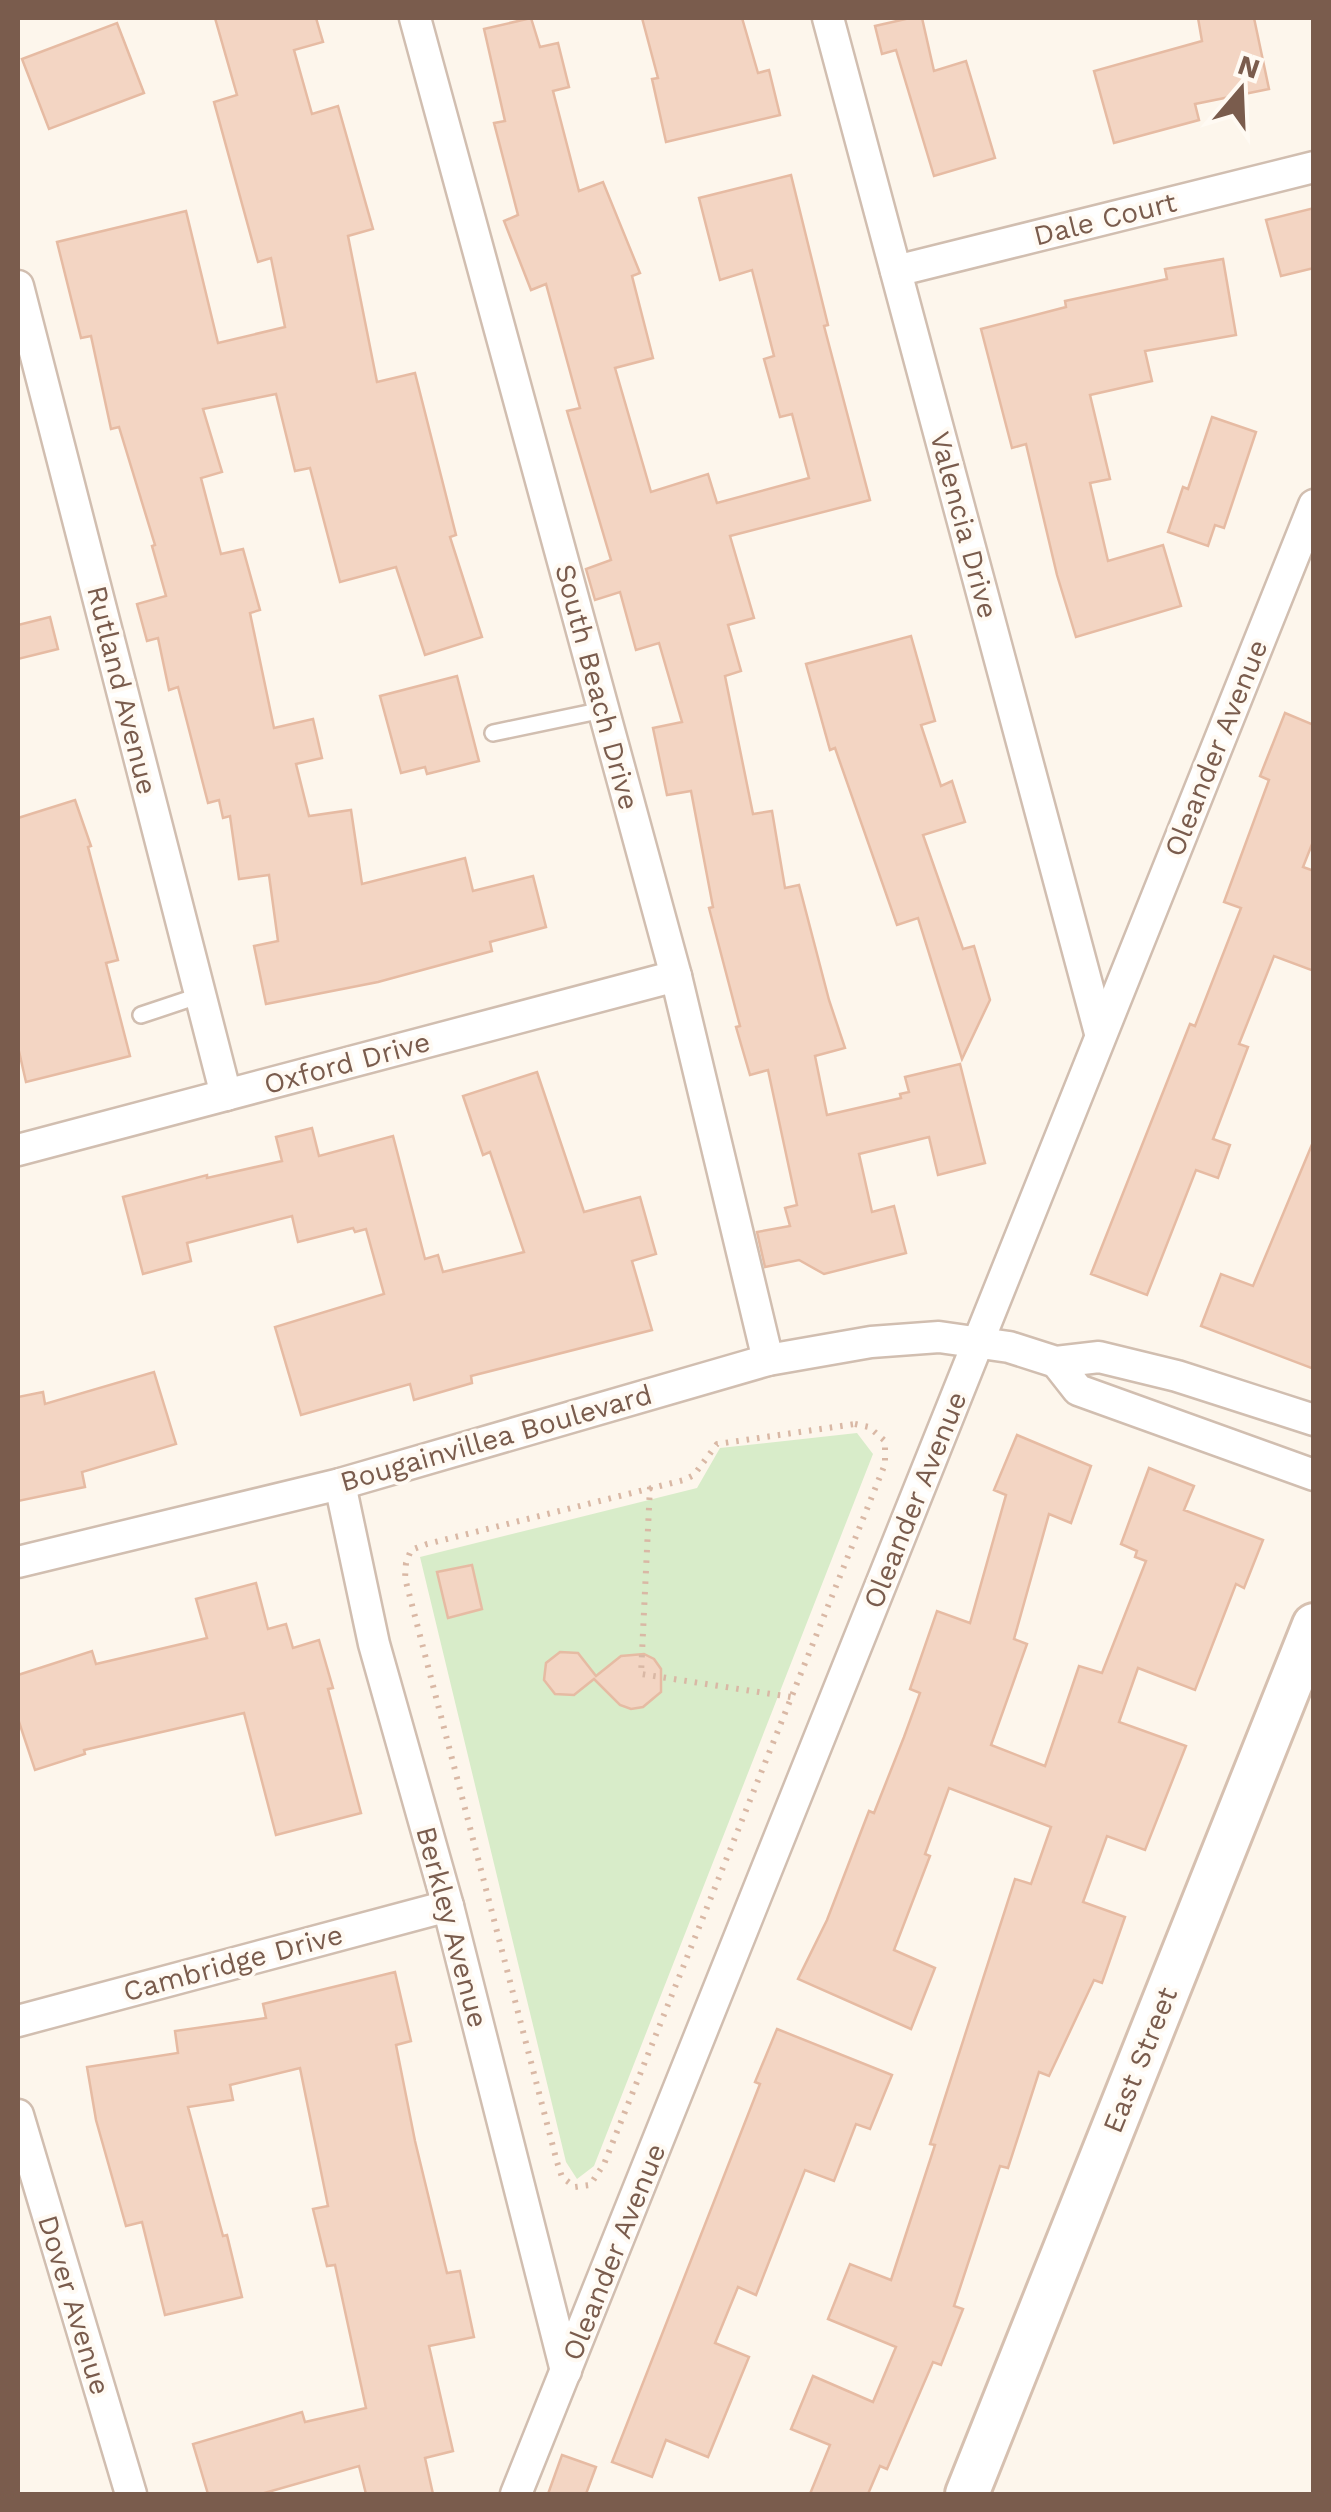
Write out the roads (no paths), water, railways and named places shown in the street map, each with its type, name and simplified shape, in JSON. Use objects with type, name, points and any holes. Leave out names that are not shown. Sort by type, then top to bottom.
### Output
[{"type":"main road","name":"East Street","points":[[967,2494],[1314,1625]]},
{"type":"street","name":"South Beach Drive","points":[[415,18],[676,976],[768,1360]]},
{"type":"street","name":"Valencia Drive","points":[[828,18],[1100,1033]]},
{"type":"street","name":"Dale Court","points":[[896,271],[1314,167]]},
{"type":"street","name":"Rutland Avenue","points":[[18,286],[226,1094]]},
{"type":"street","name":"Oleander Avenue","points":[[516,2494],[1314,505]]},
{"type":"street","name":"Oxford Drive","points":[[18,1150],[676,976]]},
{"type":"street","name":"Bougainvillea Boulevard","points":[[18,1562],[340,1484],[768,1360],[938,1337],[1009,1347],[1056,1362]]},
{"type":"street","points":[[1056,1362],[1098,1356],[1177,1376],[1314,1420]]},
{"type":"street","points":[[1056,1362],[1078,1390],[1314,1476]]},
{"type":"street","name":"Berkley Avenue","points":[[340,1484],[374,1644],[448,1906],[566,2371]]},
{"type":"street","name":"Cambridge Drive","points":[[18,2021],[448,1906]]},
{"type":"street","name":"Dover Avenue","points":[[18,2115],[131,2494]]},
{"type":"lane","points":[[493,734],[603,710]]},
{"type":"lane","points":[[141,1015],[201,996]]}]
